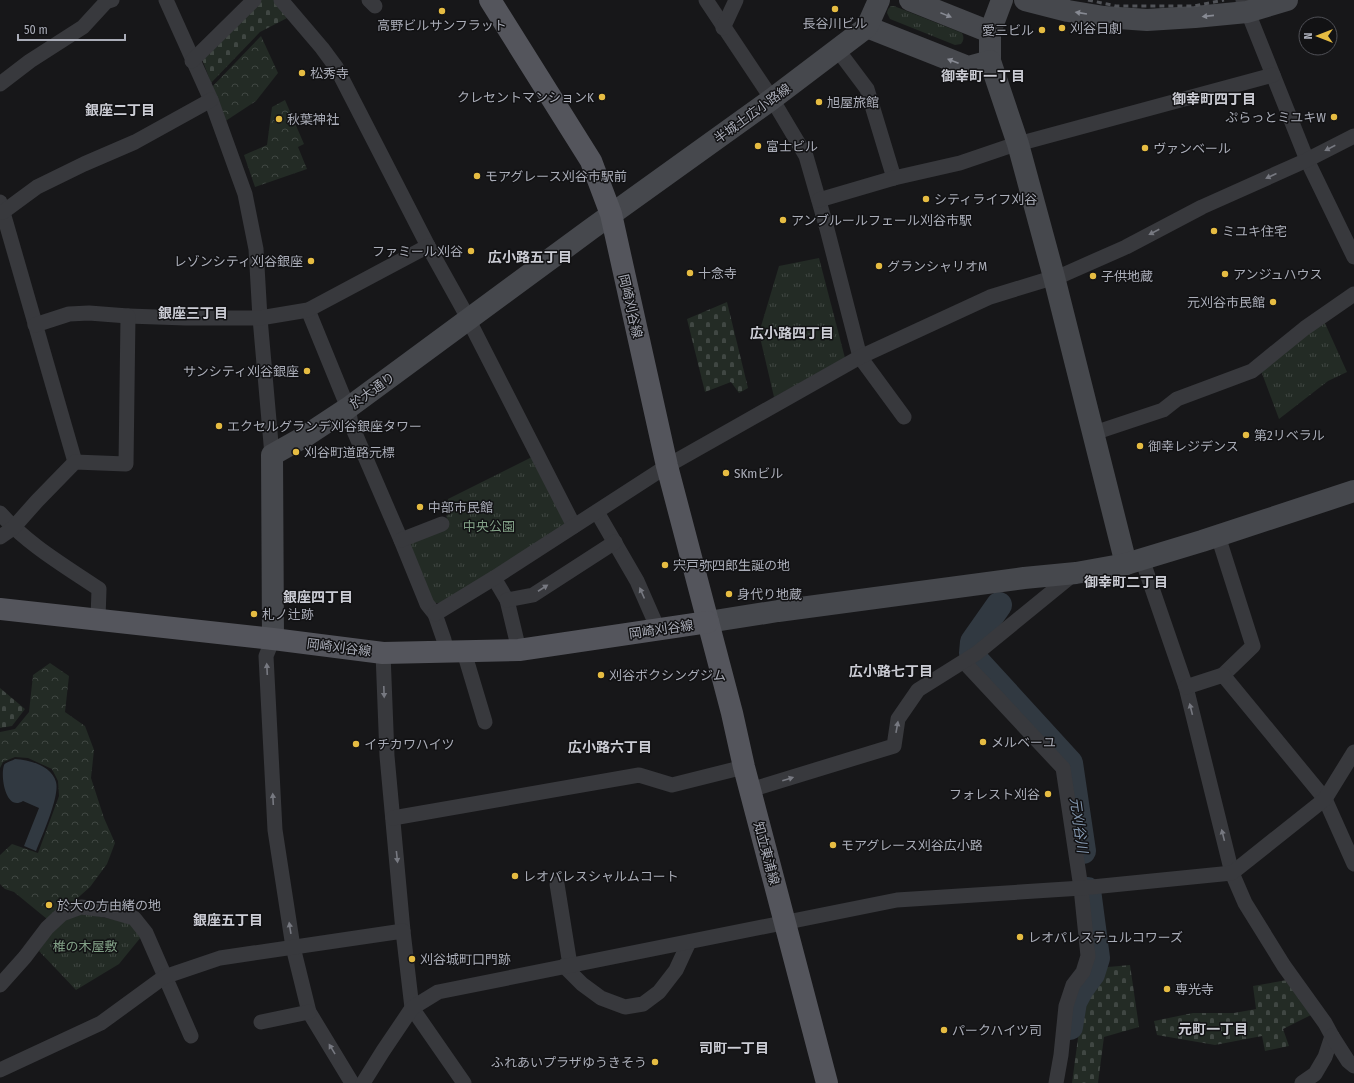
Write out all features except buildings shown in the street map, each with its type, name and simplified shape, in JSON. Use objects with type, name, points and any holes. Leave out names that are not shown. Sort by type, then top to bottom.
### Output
[{"type":"main road","name":"岡崎刈谷線","points":[[0,609],[273,639],[383,653],[519,650],[708,622],[667,466],[611,214],[591,161],[490,0]]},
{"type":"main road","name":"知立東浦線","points":[[708,622],[732,713],[744,767],[827,1083]]},
{"type":"street","points":[[0,84],[30,61],[83,27],[106,2],[112,0]]},
{"type":"street","points":[[166,0],[192,61],[211,100],[245,194],[256,249],[260,318],[272,455],[273,639],[266,656],[275,830],[293,947],[309,1012],[352,1083]]},
{"type":"street","points":[[192,61],[254,0]]},
{"type":"street","points":[[280,0],[322,48],[336,67],[428,246],[468,318],[574,526]]},
{"type":"street","points":[[706,0],[723,28],[772,99],[806,156],[860,357],[904,417]]},
{"type":"street","points":[[723,28],[736,0]]},
{"type":"street","name":"半城土広小路線","points":[[468,318],[772,99],[866,27],[879,0]]},
{"type":"street","points":[[910,0],[990,32]]},
{"type":"street","points":[[1002,0],[990,32],[990,61],[1018,144],[1094,433],[1134,562],[1186,687],[1232,873],[1245,904],[1284,966],[1325,1023],[1348,1061],[1354,1066]]},
{"type":"street","points":[[1025,0],[1075,12],[1104,17],[1147,20],[1195,17],[1245,6],[1287,0]]},
{"type":"street","points":[[1245,6],[1307,160],[1354,257]]},
{"type":"street","points":[[866,27],[968,67],[990,61]]},
{"type":"street","points":[[837,49],[867,89],[894,178]]},
{"type":"street","points":[[819,200],[894,178],[960,163],[1018,144],[1273,75]]},
{"type":"street","points":[[75,462],[2,207],[84,164],[135,142],[211,100]]},
{"type":"street","points":[[435,614],[494,578],[667,466],[860,357],[990,297],[1065,274],[1126,247],[1202,206],[1307,160],[1354,136]]},
{"type":"street","points":[[35,325],[69,314],[89,312],[128,316],[260,318],[308,310],[428,246]]},
{"type":"street","points":[[1094,433],[1163,410],[1177,399],[1252,371],[1305,328],[1354,294]]},
{"type":"street","points":[[308,310],[348,408],[351,424],[427,604],[435,614],[444,640],[455,652],[485,722]]},
{"type":"street","points":[[0,537],[13,528],[75,462],[126,464],[128,316]]},
{"type":"street","name":"於大通り","points":[[272,455],[304,437],[348,408],[468,318]]},
{"type":"street","points":[[708,622],[778,611],[1076,572],[1134,562],[1354,491]]},
{"type":"street","points":[[597,512],[636,581],[658,629]]},
{"type":"street","points":[[0,513],[13,528],[99,589],[98,619]]},
{"type":"street","points":[[401,540],[442,524]]},
{"type":"street","points":[[1186,687],[1223,675],[1253,646],[1218,536]]},
{"type":"street","points":[[507,600],[533,595],[615,542]]},
{"type":"street","points":[[750,790],[894,746],[898,719],[918,690],[970,658],[1076,572]]},
{"type":"street","points":[[494,578],[507,600],[519,650]]},
{"type":"street","points":[[383,653],[387,756],[403,930],[412,1008],[464,1083]]},
{"type":"street","points":[[970,658],[1063,768],[1086,887],[1088,956],[1083,972],[1073,985],[1066,1006],[1061,1055],[1056,1083]]},
{"type":"street","points":[[1223,675],[1325,799],[1354,864]]},
{"type":"street","points":[[363,1083],[412,1008],[438,992],[897,900],[1086,887],[1232,873],[1325,799],[1354,752]]},
{"type":"street","points":[[393,818],[639,775],[672,785],[744,767]]},
{"type":"street","points":[[557,884],[567,966],[582,984],[601,998],[625,1007],[643,1004],[659,992],[676,970],[689,942]]},
{"type":"street","points":[[0,985],[25,957],[47,928],[62,914],[81,907],[106,910],[134,918],[146,933],[191,1036]]},
{"type":"street","points":[[0,1070],[101,1023],[164,977],[220,958],[403,930]]},
{"type":"street","points":[[261,1022],[309,1012]]},
{"type":"street","points":[[1302,1083],[1315,1074],[1325,1057],[1332,1036]]},
{"type":"green space","points":[[261,0],[277,0],[291,16],[260,32],[211,83],[202,59]]},
{"type":"green space","points":[[891,6],[962,33],[963,41],[961,44],[955,45],[890,19],[887,13]]},
{"type":"green space","points":[[261,36],[278,73],[256,101],[224,122],[210,89]]},
{"type":"green space","points":[[285,100],[304,144],[298,147],[307,169],[255,187],[244,155],[267,145],[272,107]]},
{"type":"green space","points":[[819,258],[845,358],[774,397],[759,333],[779,266]]},
{"type":"green space","points":[[727,302],[748,388],[739,393],[731,382],[705,392],[687,319]]},
{"type":"green space","points":[[1324,321],[1347,372],[1328,381],[1279,419],[1260,368]]},
{"type":"green space","name":"中央公園","points":[[532,457],[568,525],[444,603],[433,603],[408,543],[446,526],[448,499]]},
{"type":"green space","points":[[50,663],[69,676],[65,712],[85,726],[94,750],[91,778],[104,818],[115,843],[107,864],[90,887],[72,903],[47,919],[14,892],[5,889],[0,884],[0,855],[12,844],[38,853],[59,796],[58,781],[52,769],[28,758],[15,757],[3,762],[0,768],[0,732],[15,729],[29,712],[33,675]]},
{"type":"green space","points":[[0,688],[25,709],[12,726],[0,728]]},
{"type":"green space","name":"椎の木屋敷","points":[[82,913],[131,923],[141,937],[119,964],[76,990],[39,951],[52,932],[67,918]]},
{"type":"green space","points":[[1130,965],[1139,1027],[1104,1037],[1098,1083],[1072,1083],[1082,1008],[1097,968]]},
{"type":"green space","points":[[1287,980],[1311,1015],[1283,1029],[1289,1046],[1265,1051],[1262,1036],[1215,1045],[1157,1035],[1154,1021],[1193,1013],[1234,1013],[1256,1009],[1253,986]]},
{"type":"shaded area","points":[[15,759],[34,762],[40,765],[54,776],[56,782],[57,788],[53,806],[36,851],[24,846],[39,808],[23,801],[17,803],[12,802],[8,798],[4,785],[4,765]]},
{"type":"waterway","name":"元刈谷川","points":[[999,605],[973,642],[972,653],[974,658],[1070,763],[1083,851]]},
{"type":"waterway","name":"元刈谷川","points":[[1070,1027],[1074,1002],[1092,974],[1097,958],[1088,890]]},
{"type":"railway","points":[[1088,0],[1116,6],[1194,6],[1224,0]]},
{"type":"place","name":"長谷川ビル","points":[[835,9]]},
{"type":"place","name":"高野ビルサンフラット","points":[[442,11]]},
{"type":"place","name":"刈谷日劇","points":[[1062,28]]},
{"type":"place","name":"愛三ビル","points":[[1042,30]]},
{"type":"place","name":"松秀寺","points":[[302,73]]},
{"type":"place","name":"クレセントマンションK","points":[[602,97]]},
{"type":"place","name":"旭屋旅館","points":[[819,102]]},
{"type":"place","name":"ぷらっとミユキW","points":[[1334,117]]},
{"type":"place","name":"秋葉神社","points":[[279,119]]},
{"type":"place","name":"富士ビル","points":[[758,146]]},
{"type":"place","name":"ヴァンベール","points":[[1145,148]]},
{"type":"place","name":"モアグレース刈谷市駅前","points":[[477,176]]},
{"type":"place","name":"シティライフ刈谷","points":[[926,199]]},
{"type":"place","name":"アンブルールフェール刈谷市駅","points":[[783,220]]},
{"type":"place","name":"ミユキ住宅","points":[[1214,231]]},
{"type":"place","name":"ファミール刈谷","points":[[471,251]]},
{"type":"place","name":"レゾンシティ刈谷銀座","points":[[311,261]]},
{"type":"place","name":"グランシャリオM","points":[[879,266]]},
{"type":"place","name":"十念寺","points":[[690,273]]},
{"type":"place","name":"アンジュハウス","points":[[1225,274]]},
{"type":"place","name":"子供地蔵","points":[[1093,276]]},
{"type":"place","name":"元刈谷市民館","points":[[1273,302]]},
{"type":"place","name":"サンシティ刈谷銀座","points":[[307,371]]},
{"type":"place","name":"エクセルグランデ刈谷銀座タワー","points":[[219,426]]},
{"type":"place","name":"第2リベラル","points":[[1246,435]]},
{"type":"place","name":"御幸レジデンス","points":[[1140,446]]},
{"type":"place","name":"刈谷町道路元標","points":[[296,452]]},
{"type":"place","name":"SKmビル","points":[[726,473]]},
{"type":"place","name":"中部市民館","points":[[420,507]]},
{"type":"place","name":"宍戸弥四郎生誕の地","points":[[665,565]]},
{"type":"place","name":"身代り地蔵","points":[[729,594]]},
{"type":"place","name":"札ノ辻跡","points":[[254,614]]},
{"type":"place","name":"刈谷ボクシングジム","points":[[601,675]]},
{"type":"place","name":"メルベーユ","points":[[983,742]]},
{"type":"place","name":"イチカワハイツ","points":[[356,744]]},
{"type":"place","name":"フォレスト刈谷","points":[[1048,794]]},
{"type":"place","name":"モアグレース刈谷広小路","points":[[833,845]]},
{"type":"place","name":"レオパレスシャルムコート","points":[[515,876]]},
{"type":"place","name":"於大の方由緒の地","points":[[49,905]]},
{"type":"place","name":"レオパレステュルコワーズ","points":[[1020,937]]},
{"type":"place","name":"刈谷城町口門跡","points":[[412,959]]},
{"type":"place","name":"専光寺","points":[[1167,989]]},
{"type":"place","name":"パークハイツ司","points":[[944,1030]]},
{"type":"place","name":"ふれあいプラザゆうきそう","points":[[655,1062]]},
{"type":"district","name":"御幸町一丁目","points":[[983,76]]},
{"type":"district","name":"御幸町四丁目","points":[[1214,99]]},
{"type":"district","name":"銀座二丁目","points":[[120,110]]},
{"type":"district","name":"広小路五丁目","points":[[530,257]]},
{"type":"district","name":"銀座三丁目","points":[[193,313]]},
{"type":"district","name":"広小路四丁目","points":[[792,333]]},
{"type":"district","name":"御幸町二丁目","points":[[1126,582]]},
{"type":"district","name":"銀座四丁目","points":[[318,597]]},
{"type":"district","name":"広小路七丁目","points":[[891,671]]},
{"type":"district","name":"広小路六丁目","points":[[610,747]]},
{"type":"district","name":"銀座五丁目","points":[[228,920]]},
{"type":"district","name":"元町一丁目","points":[[1213,1029]]},
{"type":"district","name":"司町一丁目","points":[[734,1048]]}]
